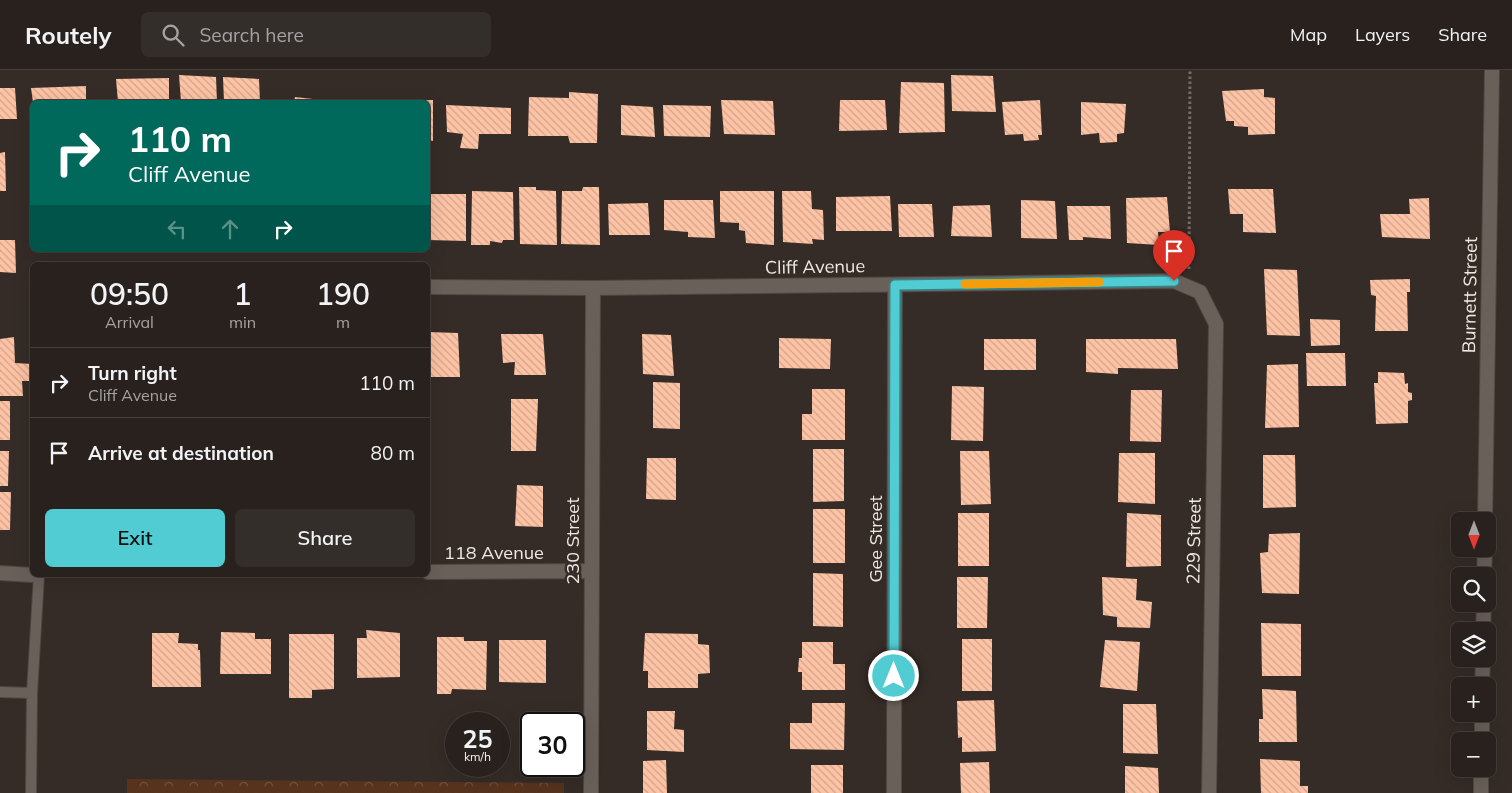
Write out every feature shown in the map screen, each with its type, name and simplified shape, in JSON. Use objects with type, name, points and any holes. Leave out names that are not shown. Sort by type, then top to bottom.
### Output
[{"type":"street","name":"Burnett Street","points":[[1485,512],[1492,70]]},
{"type":"street","name":"Cliff Avenue","points":[[430,287],[593,288],[1174,281],[1200,292]]},
{"type":"street","name":"Gee Street","points":[[894,793],[895,285]]},
{"type":"street","name":"230 Street","points":[[591,793],[593,288]]},
{"type":"street","name":"229 Street","points":[[1200,292],[1216,324],[1209,793]]},
{"type":"street","name":"118 Avenue","points":[[430,572],[591,571]]},
{"type":"street","points":[[0,573],[30,574]]},
{"type":"street","points":[[1481,777],[1481,793]]},
{"type":"lane","points":[[31,793],[32,693],[39,577]]},
{"type":"lane","points":[[0,692],[32,693]]},
{"type":"path","points":[[1186,286],[1190,266],[1190,70]]},
{"type":"green space","points":[[127,779],[564,783],[564,793],[127,793]]},
{"type":"building","points":[[179,75],[216,77],[217,100],[181,100]]},
{"type":"building","points":[[951,75],[993,76],[996,112],[952,111]]},
{"type":"building","points":[[223,77],[259,79],[260,100],[224,100]]},
{"type":"building","points":[[169,78],[169,100],[118,100],[116,79]]},
{"type":"building","points":[[901,82],[944,83],[945,132],[899,133]]},
{"type":"building","points":[[86,86],[86,100],[33,100],[31,88]]},
{"type":"building","points":[[0,88],[15,88],[17,119],[0,119]]},
{"type":"building","points":[[1264,89],[1264,97],[1275,98],[1275,134],[1248,135],[1248,127],[1234,126],[1234,121],[1226,121],[1222,91]]},
{"type":"building","points":[[569,92],[598,94],[597,143],[570,143],[568,136],[528,136],[529,97],[569,98]]},
{"type":"building","points":[[295,97],[313,99],[313,100],[294,100]]},
{"type":"building","points":[[430,100],[433,100],[433,141],[430,140]]},
{"type":"building","points":[[721,100],[773,101],[775,135],[724,134]]},
{"type":"building","points":[[840,100],[885,100],[887,130],[839,131]]},
{"type":"building","points":[[1040,100],[1042,135],[1038,135],[1039,140],[1024,141],[1023,134],[1005,135],[1002,102]]},
{"type":"building","points":[[1081,102],[1126,104],[1124,133],[1117,134],[1117,142],[1100,143],[1099,133],[1081,135]]},
{"type":"building","points":[[446,105],[511,108],[511,134],[479,134],[478,149],[460,148],[463,134],[447,132]]},
{"type":"building","points":[[621,105],[653,107],[655,137],[621,135]]},
{"type":"building","points":[[663,105],[711,106],[710,137],[664,136]]},
{"type":"building","points":[[5,152],[6,191],[0,191],[0,153]]},
{"type":"building","points":[[519,187],[536,187],[536,190],[556,191],[557,245],[520,244]]},
{"type":"building","points":[[583,187],[599,187],[600,245],[561,244],[562,191],[582,191]]},
{"type":"building","points":[[1228,189],[1273,189],[1276,233],[1243,232],[1243,214],[1230,214]]},
{"type":"building","points":[[472,191],[513,192],[514,240],[503,240],[502,243],[490,241],[490,245],[471,245]]},
{"type":"building","points":[[720,191],[774,191],[774,245],[746,243],[745,231],[739,230],[739,223],[720,222]]},
{"type":"building","points":[[782,191],[811,191],[812,209],[823,210],[824,240],[812,239],[813,244],[783,242]]},
{"type":"building","points":[[430,194],[466,194],[466,241],[430,240]]},
{"type":"building","points":[[890,196],[892,231],[836,231],[836,197]]},
{"type":"building","points":[[1167,197],[1170,232],[1158,232],[1159,245],[1127,243],[1126,198]]},
{"type":"building","points":[[1429,198],[1430,239],[1382,237],[1380,214],[1410,214],[1409,199]]},
{"type":"building","points":[[664,200],[713,200],[715,238],[688,237],[688,232],[664,230]]},
{"type":"building","points":[[1021,200],[1055,201],[1057,239],[1021,238]]},
{"type":"building","points":[[648,203],[650,235],[609,235],[608,204]]},
{"type":"building","points":[[898,204],[932,204],[934,237],[899,237]]},
{"type":"building","points":[[990,205],[992,237],[951,236],[953,206]]},
{"type":"building","points":[[1067,206],[1110,206],[1111,239],[1083,237],[1083,240],[1069,240]]},
{"type":"building","points":[[0,240],[15,240],[16,273],[0,272]]},
{"type":"building","points":[[1264,269],[1297,270],[1300,336],[1267,335]]},
{"type":"building","points":[[1410,279],[1410,292],[1407,292],[1408,331],[1375,331],[1376,296],[1371,295],[1370,280]]},
{"type":"building","points":[[1310,319],[1340,320],[1340,345],[1311,346]]},
{"type":"building","points":[[430,332],[458,333],[460,377],[430,377]]},
{"type":"building","points":[[501,334],[543,334],[546,375],[514,375],[515,362],[503,363]]},
{"type":"building","points":[[642,334],[671,335],[674,376],[643,374]]},
{"type":"building","points":[[14,337],[15,363],[30,364],[30,381],[22,381],[23,396],[0,396],[0,339]]},
{"type":"building","points":[[779,338],[831,339],[830,369],[779,368]]},
{"type":"building","points":[[984,339],[1036,339],[1036,370],[984,370]]},
{"type":"building","points":[[1086,339],[1176,339],[1178,369],[1118,368],[1118,374],[1086,372]]},
{"type":"building","points":[[1306,353],[1345,353],[1346,386],[1307,386]]},
{"type":"building","points":[[1298,364],[1299,427],[1265,428],[1267,365]]},
{"type":"building","points":[[1378,372],[1404,373],[1405,384],[1408,383],[1408,392],[1412,393],[1412,400],[1408,401],[1408,423],[1376,424],[1374,383],[1378,383]]},
{"type":"building","points":[[653,382],[680,383],[680,429],[653,428]]},
{"type":"building","points":[[952,386],[984,387],[983,441],[951,440]]},
{"type":"building","points":[[812,389],[845,389],[845,440],[802,440],[802,414],[812,414]]},
{"type":"building","points":[[1131,390],[1162,390],[1161,442],[1130,441]]},
{"type":"building","points":[[511,399],[538,399],[536,451],[511,451]]},
{"type":"building","points":[[0,401],[10,401],[10,440],[0,440]]},
{"type":"building","points":[[813,449],[844,449],[844,501],[813,502]]},
{"type":"building","points":[[0,451],[9,451],[8,486],[0,486]]},
{"type":"building","points":[[960,451],[989,451],[991,504],[961,505]]},
{"type":"building","points":[[1119,453],[1155,453],[1155,504],[1118,502]]},
{"type":"building","points":[[1263,455],[1295,455],[1296,507],[1263,508]]},
{"type":"building","points":[[647,458],[676,458],[676,500],[646,499]]},
{"type":"building","points":[[517,485],[543,486],[543,527],[515,526]]},
{"type":"building","points":[[0,492],[11,492],[10,530],[0,530]]},
{"type":"building","points":[[813,509],[845,509],[845,563],[813,563]]},
{"type":"building","points":[[958,513],[989,513],[989,566],[958,566]]},
{"type":"building","points":[[1127,513],[1161,515],[1161,566],[1126,567]]},
{"type":"building","points":[[1300,533],[1299,594],[1262,593],[1260,553],[1268,552],[1269,534]]},
{"type":"building","points":[[813,573],[843,574],[843,627],[813,626]]},
{"type":"building","points":[[957,577],[988,577],[987,628],[957,628]]},
{"type":"building","points":[[1102,577],[1137,579],[1136,600],[1152,602],[1150,628],[1117,627],[1117,617],[1103,615]]},
{"type":"building","points":[[1261,623],[1301,624],[1301,676],[1262,676]]},
{"type":"building","points":[[366,630],[400,633],[400,677],[357,678],[357,638],[367,638]]},
{"type":"building","points":[[221,632],[255,633],[255,639],[271,639],[271,674],[220,674]]},
{"type":"building","points":[[152,633],[179,633],[178,643],[198,644],[198,650],[200,650],[201,687],[152,687]]},
{"type":"building","points":[[645,633],[698,634],[698,644],[709,645],[710,673],[698,674],[698,688],[648,688],[648,671],[643,671]]},
{"type":"building","points":[[289,634],[334,634],[334,689],[312,690],[312,698],[289,698]]},
{"type":"building","points":[[437,637],[464,637],[464,641],[487,641],[486,690],[452,689],[451,694],[437,694]]},
{"type":"building","points":[[962,639],[992,639],[992,691],[962,691]]},
{"type":"building","points":[[499,640],[546,640],[546,683],[499,682]]},
{"type":"building","points":[[1105,640],[1140,642],[1137,691],[1100,687]]},
{"type":"building","points":[[802,642],[833,642],[833,664],[845,664],[845,690],[802,690],[802,672],[798,672],[799,658],[802,658]]},
{"type":"building","points":[[1262,689],[1296,691],[1297,742],[1259,742],[1259,719],[1263,719]]},
{"type":"building","points":[[994,700],[996,751],[962,752],[962,737],[958,738],[957,701]]},
{"type":"building","points":[[812,703],[845,703],[844,750],[790,749],[790,723],[812,723]]},
{"type":"building","points":[[1123,704],[1156,704],[1158,754],[1123,753]]},
{"type":"building","points":[[647,711],[675,711],[674,729],[684,730],[684,752],[647,750]]},
{"type":"building","points":[[1260,759],[1300,761],[1300,786],[1308,786],[1308,793],[1261,793]]},
{"type":"building","points":[[666,760],[667,793],[643,793],[643,761]]},
{"type":"building","points":[[989,762],[990,793],[961,793],[960,763]]},
{"type":"building","points":[[811,765],[843,765],[843,793],[811,793]]},
{"type":"building","points":[[1125,766],[1158,768],[1159,793],[1125,793]]},
{"type":"slow traffic","points":[[965,284],[1099,282]]},
{"type":"route","points":[[894,676],[895,285],[1174,281]]}]
